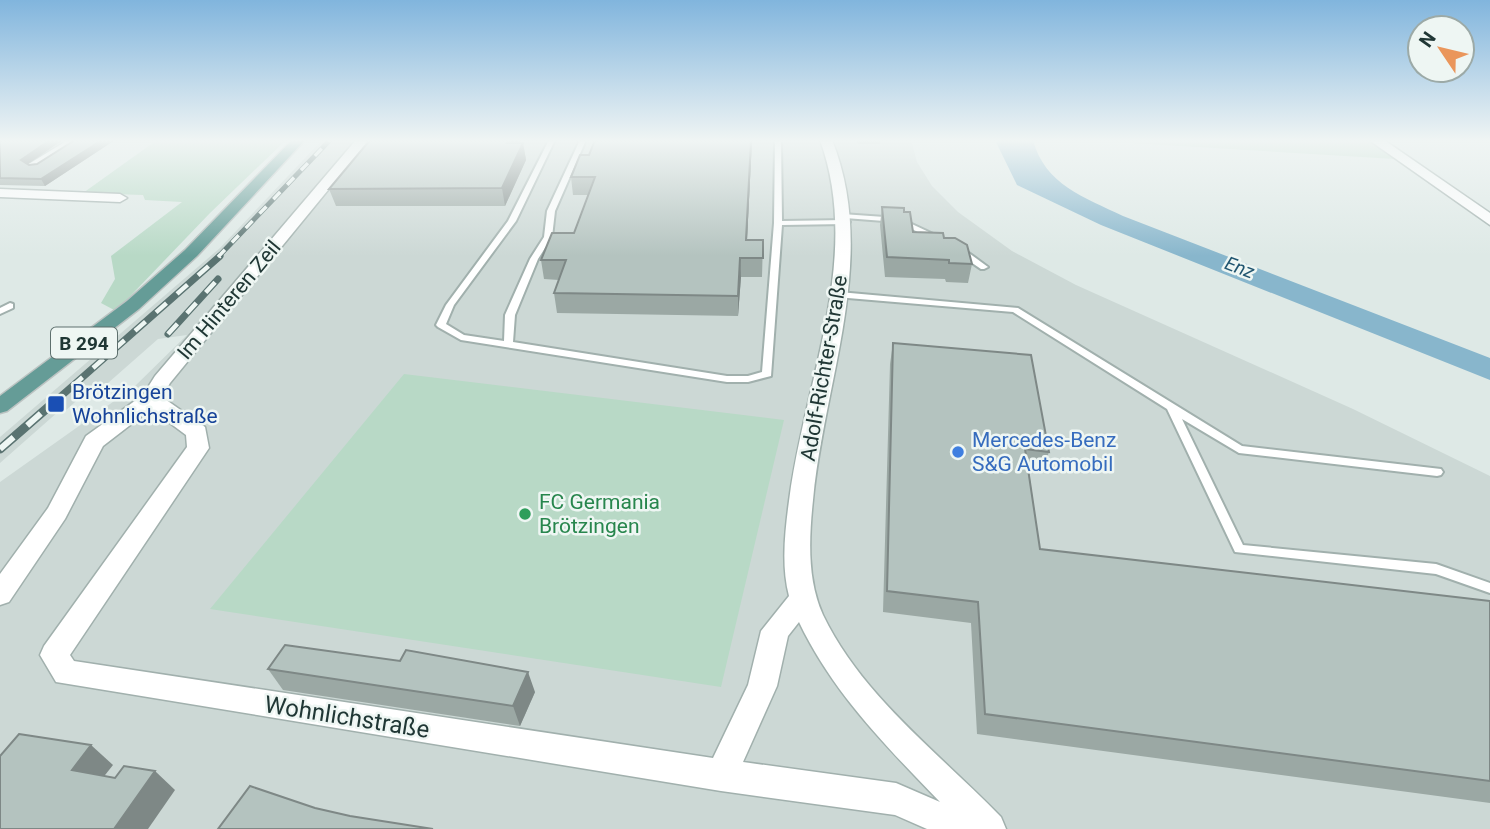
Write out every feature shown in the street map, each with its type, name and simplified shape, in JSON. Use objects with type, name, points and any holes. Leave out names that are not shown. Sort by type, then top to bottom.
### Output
[{"type":"main road","name":"B 294","points":[[0,406],[133,305],[191,253],[262,179]]},
{"type":"street","name":"Im Hinteren Zeil","points":[[0,594],[57,513],[94,441],[152,399],[163,380],[331,179]]},
{"type":"street","name":"Adolf-Richter-Straße","points":[[839,179],[845,219],[839,295],[801,504],[799,581],[820,636],[843,674],[873,709],[989,829]]},
{"type":"street","points":[[1431,179],[1490,220]]},
{"type":"street","points":[[0,193],[120,198]]},
{"type":"street","name":"Wohnlichstraße","points":[[152,399],[197,432],[198,448],[54,655],[66,673],[721,775],[896,799],[965,829]]},
{"type":"street","points":[[721,775],[762,686],[775,631],[804,597]]},
{"type":"lane","points":[[533,179],[512,220],[450,305],[440,325],[461,337],[727,379],[748,379],[767,374],[778,223],[778,179]]},
{"type":"lane","points":[[508,345],[510,315],[534,259],[548,237],[554,201],[565,179]]},
{"type":"lane","points":[[778,223],[845,219],[910,222],[985,267]]},
{"type":"lane","points":[[839,295],[1016,310],[1239,449],[1437,472]]},
{"type":"lane","points":[[0,311],[10,306]]},
{"type":"lane","points":[[1172,408],[1239,549],[1436,569],[1490,587]]},
{"type":"shaded area","points":[[285,179],[927,179],[958,212],[1012,251],[1076,285],[1353,409],[1490,476],[1490,829],[0,829],[0,482],[134,387],[187,335],[158,339],[108,383],[80,393],[84,394],[65,411],[59,411],[0,463],[0,437],[220,248]]},
{"type":"green space","points":[[103,179],[246,179],[116,311],[101,303],[115,279],[111,256],[182,202],[145,200],[143,195],[83,193]]},
{"type":"green space","name":"FC Germania Brötzingen","points":[[404,374],[784,420],[721,687],[210,609]]},
{"type":"water","name":"Enz","points":[[1014,179],[1056,179],[1068,188],[1123,216],[1490,358],[1490,380],[1101,225],[1017,185]]},
{"type":"building","points":[[338,179],[506,179],[502,188],[329,189]]},
{"type":"building","points":[[594,179],[749,179],[746,240],[763,240],[763,258],[740,258],[738,296],[554,293],[566,260],[541,260],[552,233],[574,233]]},
{"type":"building","points":[[882,207],[904,208],[904,212],[910,212],[913,232],[943,233],[944,238],[955,238],[967,245],[972,264],[887,257]]},
{"type":"building","points":[[893,343],[1031,355],[1049,452],[1025,449],[1040,549],[1490,601],[1490,781],[985,714],[978,602],[887,591]]},
{"type":"building","points":[[285,645],[400,661],[406,650],[528,672],[513,706],[268,669]]},
{"type":"building","points":[[19,734],[91,745],[72,770],[115,778],[124,766],[155,771],[114,829],[0,829],[0,756]]},
{"type":"building","points":[[250,786],[315,808],[433,829],[218,829]]},
{"type":"railway","points":[[218,257],[293,179]]},
{"type":"railway","points":[[51,405],[220,256]]},
{"type":"railway","points":[[168,334],[218,279]]},
{"type":"railway","points":[[0,449],[53,403]]},
{"type":"place","name":"Brötzingen Wohnlichstraße","points":[[56,404]]},
{"type":"place","name":"Mercedes-Benz S&G Automobil","points":[[958,452]]},
{"type":"place","name":"FC Germania Brötzingen","points":[[525,514]]}]
